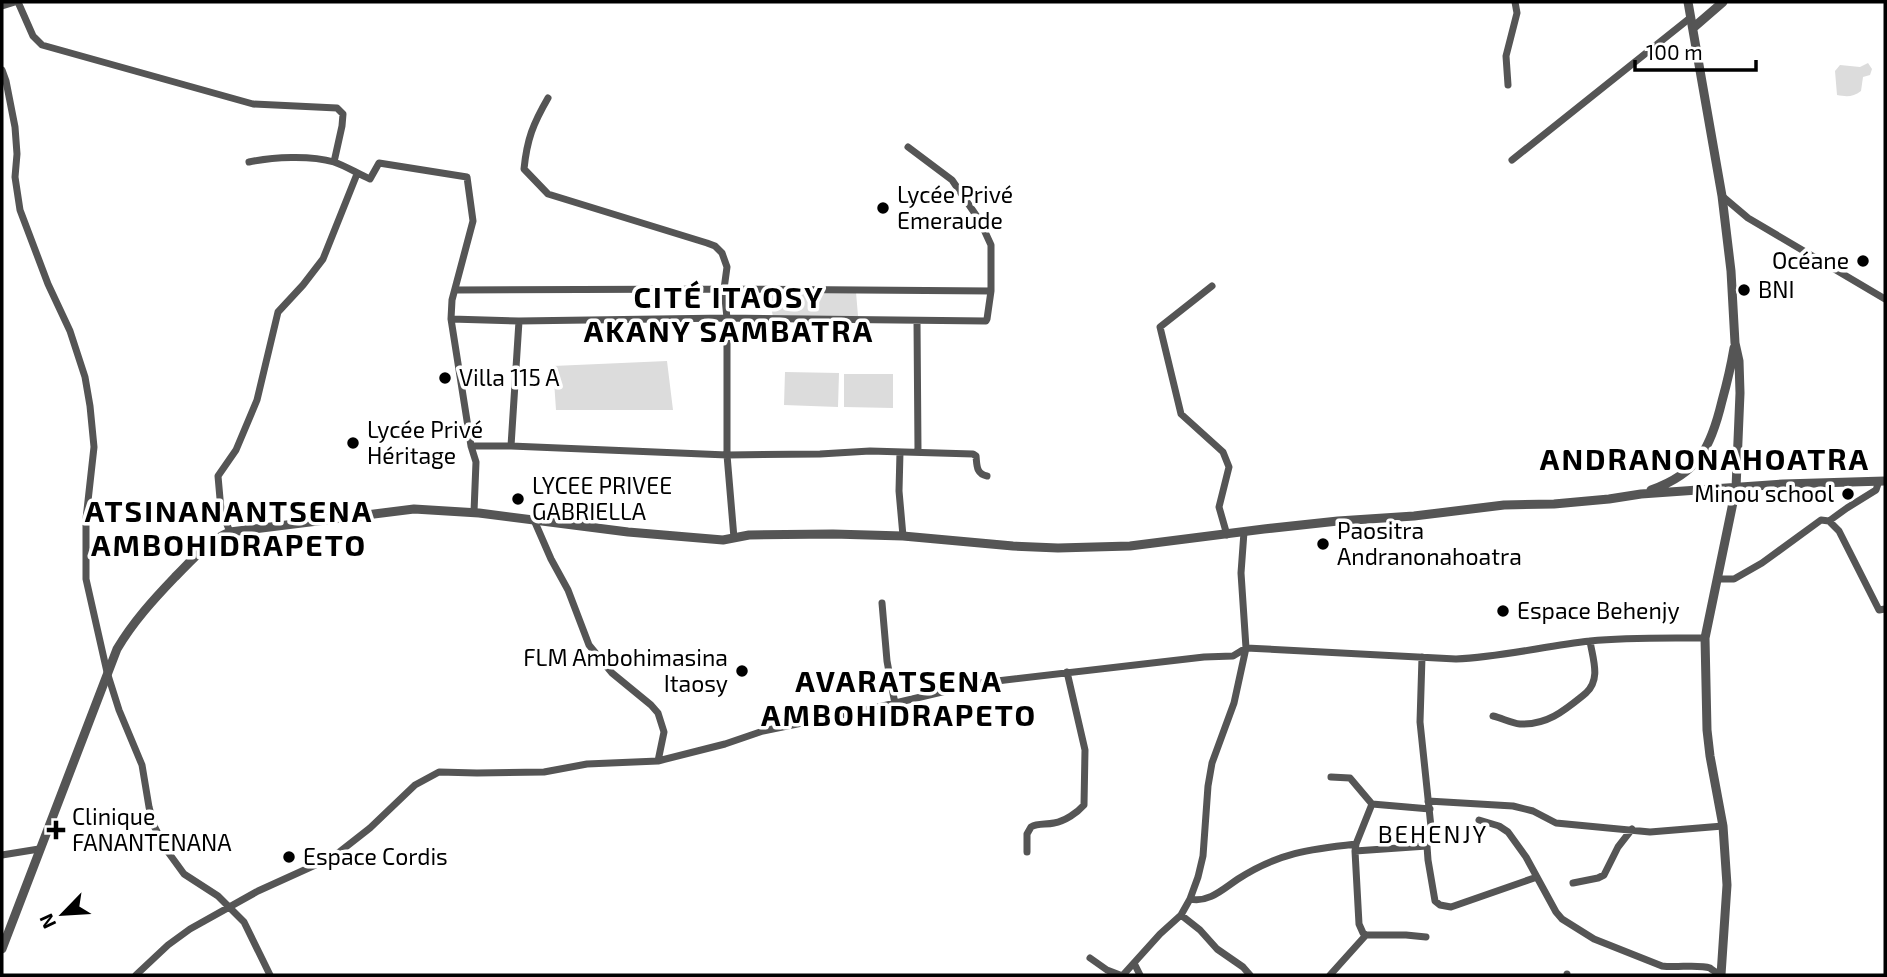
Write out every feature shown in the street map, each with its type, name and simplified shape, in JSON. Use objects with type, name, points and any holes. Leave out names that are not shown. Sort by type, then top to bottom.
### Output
[{"type":"street","points":[[2,6],[17,2],[33,36],[42,46],[253,104],[337,108],[343,114],[334,162]]},
{"type":"street","points":[[1508,85],[1506,56],[1517,13],[1515,2]]},
{"type":"street","points":[[1479,821],[1499,826],[1508,832],[1520,847],[1556,912],[1581,932],[1662,966],[1704,967],[1721,975],[1727,885],[1723,826],[1707,730],[1704,638],[1736,488],[1739,361],[1722,196],[1688,2]]},
{"type":"street","points":[[1512,160],[1691,23],[1723,2]]},
{"type":"street","points":[[2,70],[15,127],[15,177],[20,210],[48,284],[70,331],[85,377],[94,447],[86,519],[86,579],[107,672],[119,710],[142,765],[154,826],[184,874],[218,896],[244,922],[270,975]]},
{"type":"street","points":[[548,98],[534,122],[526,148],[524,169],[548,194],[715,246],[722,253],[727,267],[724,289],[727,318],[727,456],[734,538]]},
{"type":"street","points":[[451,319],[986,321],[991,291],[991,245],[980,221],[952,180],[908,147]]},
{"type":"street","points":[[249,162],[272,158],[334,162],[370,178],[379,163],[467,177],[473,221],[452,299],[451,319],[471,446],[476,462],[474,512]]},
{"type":"street","points":[[230,532],[221,510],[218,477],[236,450],[257,400],[278,312],[323,259],[357,174]]},
{"type":"street","points":[[1722,196],[1748,218],[1885,299]]},
{"type":"street","points":[[1212,286],[1160,327],[1181,414],[1223,453],[1230,467],[1219,506],[1227,535]]},
{"type":"street","points":[[455,290],[991,291]]},
{"type":"street","points":[[511,446],[519,321]]},
{"type":"street","points":[[917,321],[918,451]]},
{"type":"street","points":[[1642,494],[1679,476],[1695,463],[1708,446],[1729,377],[1735,342]]},
{"type":"street","points":[[471,446],[727,456],[870,451],[973,453],[979,473],[987,476]]},
{"type":"street","points":[[900,452],[899,491],[903,536]]},
{"type":"street","points":[[2,949],[117,649],[143,611],[195,556],[221,535],[230,532],[414,509],[474,512],[628,532],[723,540],[749,535],[903,536],[1058,548],[1130,546],[1338,521],[1414,516],[1504,505],[1554,504],[1642,494],[1736,488],[1881,481]]},
{"type":"street","points":[[1829,522],[1876,491],[1881,481]]},
{"type":"street","points":[[534,520],[568,590],[589,645],[612,673],[658,713],[664,732],[658,761]]},
{"type":"street","points":[[1718,579],[1734,579],[1762,563],[1821,520],[1833,524],[1839,531],[1879,610],[1885,609]]},
{"type":"street","points":[[1090,958],[1107,970],[1122,975],[1181,915],[1198,877],[1203,856],[1212,764],[1234,703],[1246,648],[1241,573],[1244,532]]},
{"type":"street","points":[[882,603],[887,661],[895,704]]},
{"type":"street","points":[[136,975],[175,939],[258,891],[334,857],[370,828],[415,785],[439,772],[544,772],[587,764],[658,761],[763,731],[895,704],[979,683],[1205,657],[1225,657],[1246,648],[1456,660],[1490,658],[1590,641],[1704,638]]},
{"type":"street","points":[[1493,716],[1517,724],[1544,722],[1580,698],[1591,688],[1595,678],[1590,641]]},
{"type":"street","points":[[1422,657],[1420,722],[1429,805],[1430,833],[1427,846],[1435,901],[1445,907],[1451,907],[1537,877]]},
{"type":"street","points":[[1027,852],[1027,834],[1031,827],[1058,822],[1084,805],[1085,750],[1067,672]]},
{"type":"street","points":[[1331,777],[1350,779],[1372,804],[1513,806],[1533,811],[1556,823],[1650,832],[1723,826]]},
{"type":"street","points":[[1366,936],[1359,924],[1355,847],[1372,804]]},
{"type":"street","points":[[1573,883],[1604,875],[1618,847],[1632,829]]},
{"type":"street","points":[[1190,899],[1197,901],[1212,896],[1254,870],[1284,856],[1318,848],[1427,846]]},
{"type":"street","points":[[2,855],[39,849]]},
{"type":"street","points":[[1181,915],[1250,975]]},
{"type":"street","points":[[1330,975],[1366,936],[1426,937]]},
{"type":"street","points":[[1134,963],[1140,975]]},
{"type":"shaded area","points":[[1868,63],[1872,69],[1870,75],[1863,77],[1861,91],[1850,96],[1837,95],[1835,71],[1840,65],[1860,67]]},
{"type":"shaded area","points":[[768,291],[856,292],[858,316],[773,317]]},
{"type":"shaded area","points":[[667,361],[673,410],[556,410],[553,366]]},
{"type":"shaded area","points":[[785,372],[839,373],[838,407],[784,405]]},
{"type":"shaded area","points":[[844,374],[893,374],[893,408],[844,407]]},
{"type":"place","name":"Lycée Privé Emeraude","points":[[883,208]]},
{"type":"place","name":"Océane","points":[[1863,261]]},
{"type":"place","name":"BNI","points":[[1744,290]]},
{"type":"place","name":"Villa 115 A","points":[[445,378]]},
{"type":"place","name":"Lycée Privé Héritage","points":[[353,443]]},
{"type":"place","name":"Minou school","points":[[1848,494]]},
{"type":"place","name":"LYCEE PRIVEE GABRIELLA","points":[[518,499]]},
{"type":"place","name":"Paositra Andranonahoatra","points":[[1323,544]]},
{"type":"place","name":"Espace Behenjy","points":[[1503,611]]},
{"type":"place","name":"FLM Ambohimasina Itaosy","points":[[742,671]]},
{"type":"place","name":"Clinique FANANTENANA","points":[[56,830]]},
{"type":"place","name":"Espace Cordis","points":[[289,857]]},
{"type":"district","name":"CITÉ ITAOSY AKANY SAMBATRA","points":[[729,315]]},
{"type":"district","name":"ANDRANONAHOATRA","points":[[1705,460]]},
{"type":"district","name":"ATSINANANTSENA AMBOHIDRAPETO","points":[[229,529]]},
{"type":"district","name":"AVARATSENA AMBOHIDRAPETO","points":[[899,699]]},
{"type":"district","name":"BEHENJY","points":[[1433,835]]}]
